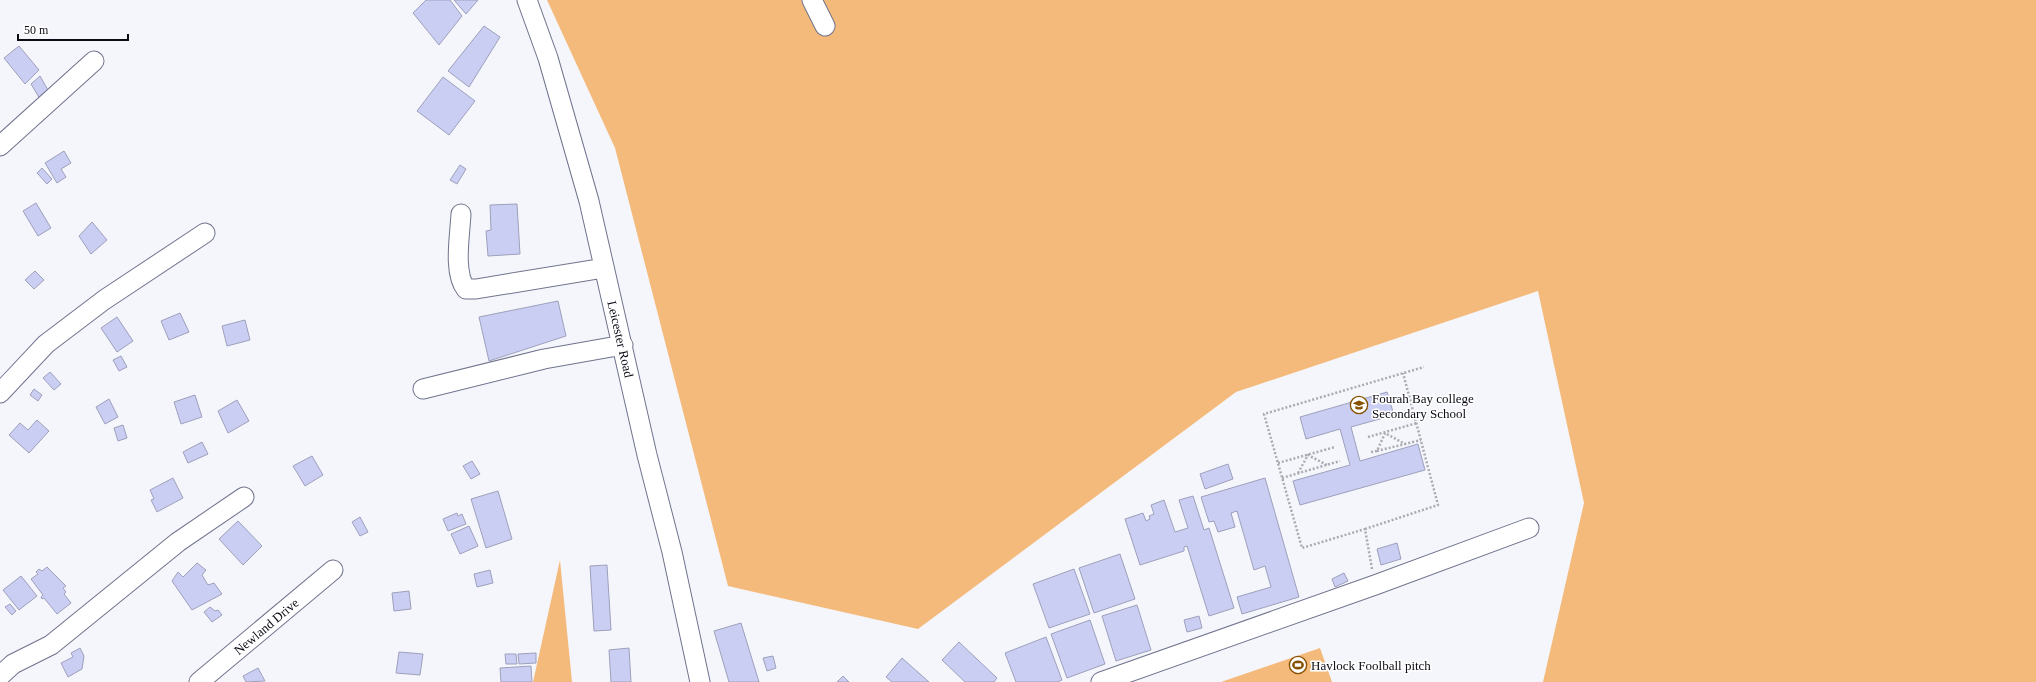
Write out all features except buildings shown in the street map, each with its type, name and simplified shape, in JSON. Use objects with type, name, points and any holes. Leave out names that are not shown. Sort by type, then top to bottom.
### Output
[{"type":"street","name":"Leicester Road","points":[[527,0],[548,58],[562,103],[589,202],[647,455],[672,552],[700,682]]},
{"type":"street","points":[[812,0],[825,26]]},
{"type":"street","points":[[0,146],[94,61]]},
{"type":"street","points":[[461,214],[459,269],[461,282],[466,289],[476,289],[604,268]]},
{"type":"street","points":[[0,393],[46,344],[104,300],[205,233]]},
{"type":"street","points":[[423,388],[544,359],[623,345]]},
{"type":"street","points":[[0,676],[13,664],[51,645],[178,542],[244,497]]},
{"type":"street","points":[[1101,682],[1375,585],[1528,528]]},
{"type":"street","name":"Newland Drive","points":[[199,682],[333,570]]},
{"type":"path","points":[[1403,373],[1438,505],[1302,548],[1264,414],[1403,373],[1424,367]]},
{"type":"path","points":[[1368,437],[1417,423]]},
{"type":"path","points":[[1385,433],[1405,444]]},
{"type":"path","points":[[1377,451],[1385,433]]},
{"type":"path","points":[[1371,452],[1421,440]]},
{"type":"path","points":[[1278,463],[1335,446]]},
{"type":"path","points":[[1308,455],[1328,465]]},
{"type":"path","points":[[1298,473],[1308,455]]},
{"type":"path","points":[[1282,478],[1340,461]]},
{"type":"path","points":[[1365,529],[1375,585]]},
{"type":"shaded area","points":[[547,0],[2036,0],[2036,682],[1543,682],[1584,503],[1538,291],[1236,392],[918,629],[728,586],[615,148]]},
{"type":"shaded area","points":[[560,560],[572,682],[533,682]]},
{"type":"shaded area","name":"Havlock Foolball pitch","points":[[1320,648],[1332,682],[1221,682]]},
{"type":"place","name":"Fourah Bay college Secondary School","points":[[1359,405]]},
{"type":"place","name":"Havlock Foolball pitch","points":[[1298,665]]}]
